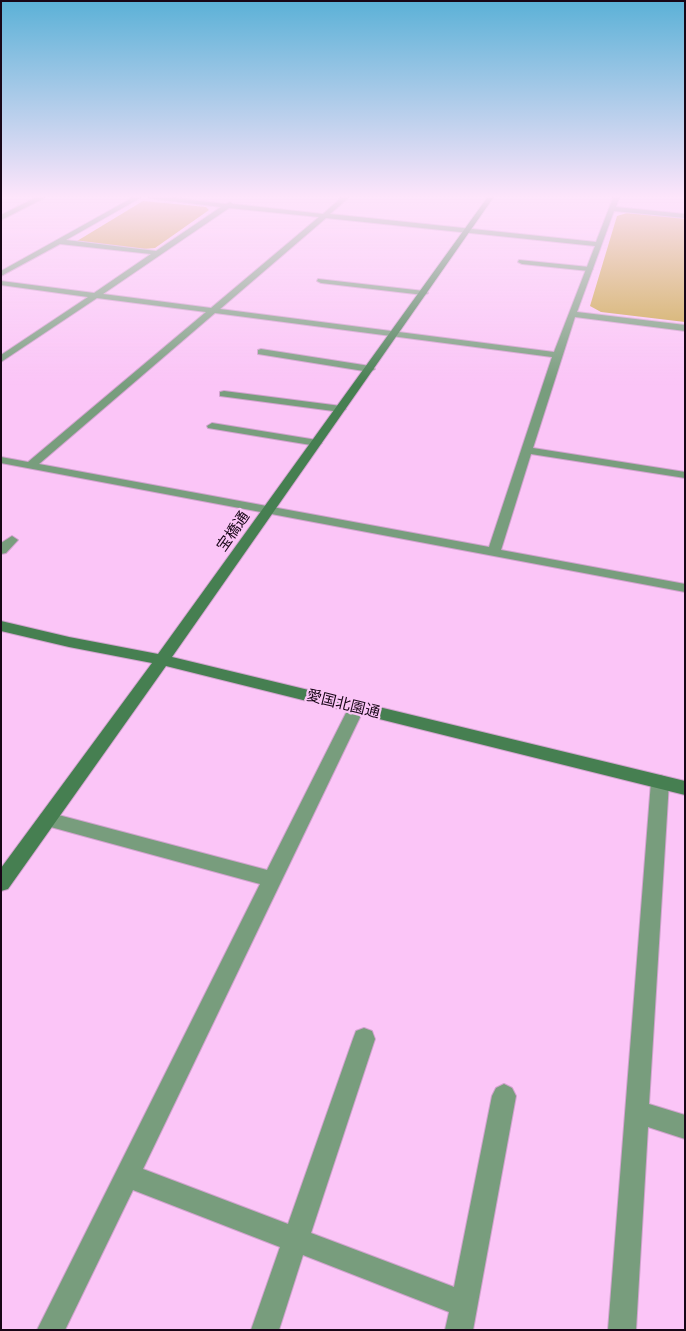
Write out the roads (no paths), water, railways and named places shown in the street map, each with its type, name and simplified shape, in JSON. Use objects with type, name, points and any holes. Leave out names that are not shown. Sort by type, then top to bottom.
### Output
[{"type":"street","points":[[1,274],[27,260]]},
{"type":"street","points":[[1,358],[147,260]]},
{"type":"street","points":[[30,466],[272,260]]},
{"type":"street","name":"宝橋通","points":[[1,883],[447,260]]},
{"type":"street","points":[[494,551],[557,355],[593,260]]},
{"type":"street","points":[[522,262],[589,269]]},
{"type":"street","points":[[321,281],[424,292]]},
{"type":"street","points":[[1,283],[557,355]]},
{"type":"street","points":[[572,314],[685,328]]},
{"type":"street","points":[[261,352],[370,369]]},
{"type":"street","points":[[224,394],[341,409]]},
{"type":"street","points":[[212,426],[317,443]]},
{"type":"street","points":[[526,450],[685,475]]},
{"type":"street","points":[[1,460],[685,588]]},
{"type":"street","points":[[1,550],[12,540]]},
{"type":"street","name":"愛国北園通","points":[[1,626],[69,642],[162,660],[685,788]]},
{"type":"street","points":[[51,1330],[356,709]]},
{"type":"street","points":[[622,1330],[660,782]]},
{"type":"street","points":[[47,819],[272,879]]},
{"type":"street","points":[[265,1330],[364,1039]]},
{"type":"street","points":[[459,1330],[504,1096]]},
{"type":"street","points":[[637,1112],[685,1127]]},
{"type":"street","points":[[127,1175],[464,1304]]}]
